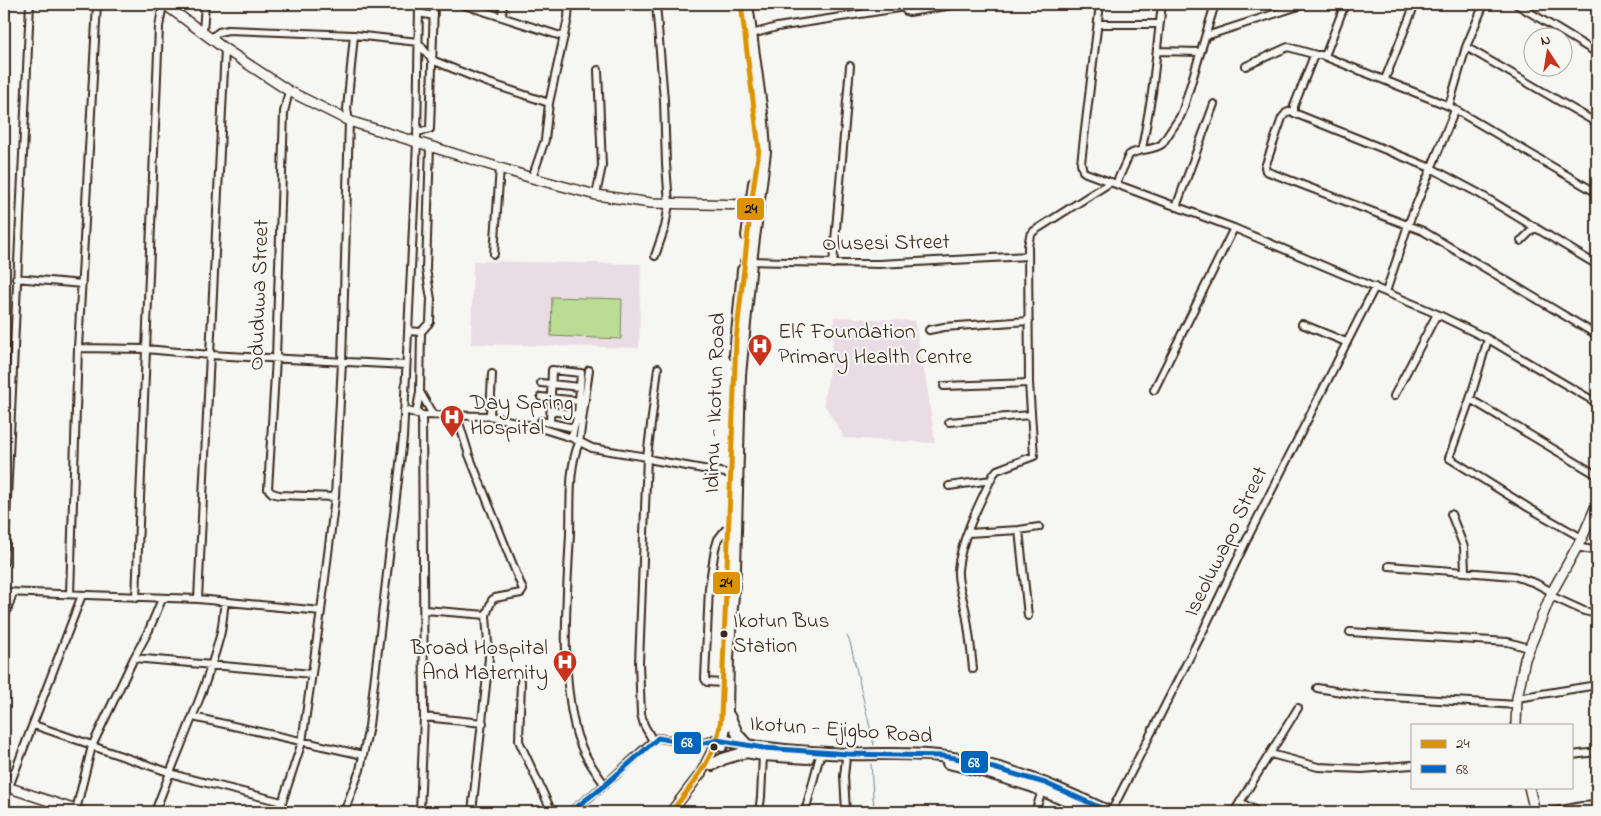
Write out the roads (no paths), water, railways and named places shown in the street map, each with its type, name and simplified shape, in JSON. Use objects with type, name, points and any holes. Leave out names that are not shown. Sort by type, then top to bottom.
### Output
[{"type":"main road","points":[[718,743],[726,728],[728,658],[735,552],[735,458],[751,205],[759,149],[741,4]]},
{"type":"main road","points":[[747,4],[763,120],[764,152],[747,261]]},
{"type":"main road","name":"Idimu - Ikotun Road","points":[[718,743],[722,718],[731,474],[735,458]]},
{"type":"main road","points":[[712,765],[747,749],[727,711]]},
{"type":"main road","name":"Ikotun - Ejigbo Road","points":[[718,743],[747,749],[763,756],[946,762],[1026,780],[1042,791],[1093,812]]},
{"type":"main road","name":"Ikotun - Ejigbo Road","points":[[747,749],[764,748],[847,754],[943,756],[974,761],[1111,812]]},
{"type":"street","points":[[4,563],[30,4]]},
{"type":"street","points":[[70,594],[78,348],[97,4]]},
{"type":"street","points":[[136,598],[159,28],[164,4],[225,49],[289,91],[349,121],[532,178],[596,195],[651,203],[751,205]]},
{"type":"street","points":[[205,4],[207,35]]},
{"type":"street","points":[[344,812],[360,770],[369,726],[395,511],[404,410],[408,331],[417,142],[420,4]]},
{"type":"street","points":[[417,132],[430,129],[434,4]]},
{"type":"street","points":[[461,4],[564,37]]},
{"type":"street","points":[[502,17],[503,4]]},
{"type":"street","points":[[532,178],[545,140],[550,103],[568,18],[569,4]]},
{"type":"street","points":[[656,4],[664,100],[669,204],[665,227],[656,256]]},
{"type":"street","points":[[752,34],[777,27],[904,6],[909,12],[959,4]]},
{"type":"street","points":[[1100,4],[1081,163],[1083,171],[1234,228],[1438,314],[1488,339],[1597,403]]},
{"type":"street","points":[[1142,149],[1152,93],[1162,4]]},
{"type":"street","points":[[973,670],[958,570],[968,533],[997,470],[1034,456],[1029,383],[1029,241],[1034,231],[1114,183],[1129,155],[1142,149],[1159,147],[1162,144],[1180,117],[1215,4]]},
{"type":"street","points":[[1206,36],[1306,4]]},
{"type":"street","points":[[1325,56],[1345,4]]},
{"type":"street","points":[[1385,79],[1415,4]]},
{"type":"street","points":[[1386,292],[1408,225],[1452,108],[1466,47],[1484,4]]},
{"type":"street","points":[[1516,4],[1597,53]]},
{"type":"street","points":[[419,13],[434,16]]},
{"type":"street","points":[[1098,24],[1159,24]]},
{"type":"street","points":[[207,35],[228,30],[354,35],[418,42],[432,60],[486,82],[550,103]]},
{"type":"street","points":[[278,812],[302,742],[335,497],[342,362],[349,121],[347,109],[354,35]]},
{"type":"street","points":[[1246,66],[1288,47],[1325,56],[1452,108],[1493,130],[1597,193]]},
{"type":"street","points":[[1466,47],[1597,124]]},
{"type":"street","points":[[198,600],[225,49]]},
{"type":"street","points":[[1157,51],[1200,52]]},
{"type":"street","points":[[1316,55],[1312,58],[1293,110],[1282,118],[1265,167],[1266,172],[1423,231],[1597,335]]},
{"type":"street","points":[[833,264],[850,66]]},
{"type":"street","points":[[596,195],[602,166],[598,70]]},
{"type":"street","name":"Oduduwa Street","points":[[289,91],[284,112],[276,358],[268,489],[272,493],[279,495],[335,497]]},
{"type":"street","points":[[1176,207],[1214,104]]},
{"type":"street","points":[[1293,110],[1294,113],[1431,168],[1478,193],[1597,265]]},
{"type":"street","points":[[420,812],[424,718],[425,610],[419,414],[421,332],[430,322],[431,299],[426,269],[430,146]]},
{"type":"street","points":[[494,254],[500,167]]},
{"type":"street","points":[[1521,241],[1535,227]]},
{"type":"street","points":[[1154,390],[1234,228]]},
{"type":"street","name":"Olusesi Street","points":[[747,261],[879,264],[1028,256]]},
{"type":"street","points":[[16,278],[82,284]]},
{"type":"street","name":"Iseoluwapo Street","points":[[1111,812],[1204,629],[1248,534],[1375,287]]},
{"type":"street","points":[[1394,396],[1438,314]]},
{"type":"street","points":[[929,330],[944,327],[1029,321]]},
{"type":"street","points":[[1302,324],[1346,342]]},
{"type":"street","points":[[408,331],[421,332]]},
{"type":"street","points":[[1488,339],[1470,398],[1448,458],[1582,538]]},
{"type":"street","points":[[78,348],[146,349],[210,355],[406,365]]},
{"type":"street","points":[[654,741],[644,725],[641,714],[639,663],[647,456],[658,368]]},
{"type":"street","points":[[550,423],[552,370],[581,373],[578,415],[572,438]]},
{"type":"street","points":[[589,370],[580,443],[576,450],[572,484],[566,602],[567,669],[571,710],[576,730],[585,756],[605,785]]},
{"type":"street","points":[[490,416],[492,374]]},
{"type":"street","points":[[541,383],[580,387]]},
{"type":"street","points":[[944,386],[1029,383]]},
{"type":"street","points":[[420,392],[434,415]]},
{"type":"street","points":[[541,397],[579,401]]},
{"type":"street","points":[[1470,398],[1597,475]]},
{"type":"street","points":[[404,410],[419,414],[490,416],[537,427],[572,438],[592,448],[647,456],[653,460],[731,474]]},
{"type":"street","points":[[550,411],[578,415]]},
{"type":"street","points":[[949,422],[1031,415]]},
{"type":"street","points":[[457,416],[468,455],[523,590],[522,593],[494,598],[486,615],[489,658],[472,812]]},
{"type":"street","points":[[541,421],[574,428]]},
{"type":"street","points":[[949,486],[991,480]]},
{"type":"street","points":[[1516,724],[1517,702],[1523,666],[1529,648],[1551,594],[1582,538],[1597,504]]},
{"type":"street","points":[[1451,514],[1465,550],[1465,571]]},
{"type":"street","points":[[968,533],[1019,530],[1039,526]]},
{"type":"street","points":[[722,683],[707,682],[705,679],[710,588],[715,549],[718,539],[730,528]]},
{"type":"street","points":[[1019,530],[1028,616]]},
{"type":"street","points":[[1577,547],[1597,551]]},
{"type":"street","points":[[1389,566],[1504,574],[1525,578],[1584,611],[1597,614]]},
{"type":"street","points":[[4,592],[198,600],[321,611]]},
{"type":"street","points":[[4,619],[13,593]]},
{"type":"street","points":[[6,788],[34,725],[82,595]]},
{"type":"street","points":[[6,788],[79,811],[90,745],[149,630],[162,599]]},
{"type":"street","points":[[155,812],[193,717],[211,664],[220,635],[225,602]]},
{"type":"street","points":[[425,610],[486,615]]},
{"type":"street","points":[[1350,632],[1508,642],[1529,648]]},
{"type":"street","points":[[134,658],[312,674]]},
{"type":"street","points":[[521,682],[519,741],[552,812]]},
{"type":"street","points":[[1317,688],[1360,695],[1517,702],[1597,685]]},
{"type":"street","points":[[1234,812],[1298,708]]},
{"type":"street","points":[[193,717],[363,755]]},
{"type":"street","points":[[424,718],[483,723]]},
{"type":"street","points":[[34,725],[183,777],[282,802]]},
{"type":"street","points":[[570,812],[605,785],[658,738],[693,743],[718,743]]},
{"type":"street","points":[[678,812],[712,765],[718,743]]},
{"type":"street","points":[[671,812],[701,773],[718,743]]},
{"type":"street","points":[[1574,755],[1597,752]]},
{"type":"street","points":[[1271,754],[1318,767],[1362,769],[1411,765]]},
{"type":"street","points":[[758,812],[762,796],[763,756]]},
{"type":"street","points":[[846,758],[844,776],[846,812]]},
{"type":"street","points":[[805,812],[819,759]]},
{"type":"street","points":[[6,788],[66,812]]},
{"type":"street","points":[[1529,788],[1535,812]]},
{"type":"street","points":[[1035,812],[1042,791]]},
{"type":"street","points":[[1240,802],[1258,812]]},
{"type":"street","points":[[1551,812],[1582,806],[1597,806]]},
{"type":"waterway","points":[[847,636],[874,745]]},
{"type":"waterway","points":[[871,764],[874,812]]},
{"type":"place","name":"Elf Foundation Primary Health Centre","points":[[760,367]]},
{"type":"place","name":"Day Spring Hospital","points":[[452,438]]},
{"type":"place","name":"Ikotun Bus Station","points":[[724,634]]},
{"type":"place","name":"Broad Hospital And Maternity","points":[[565,683]]}]
